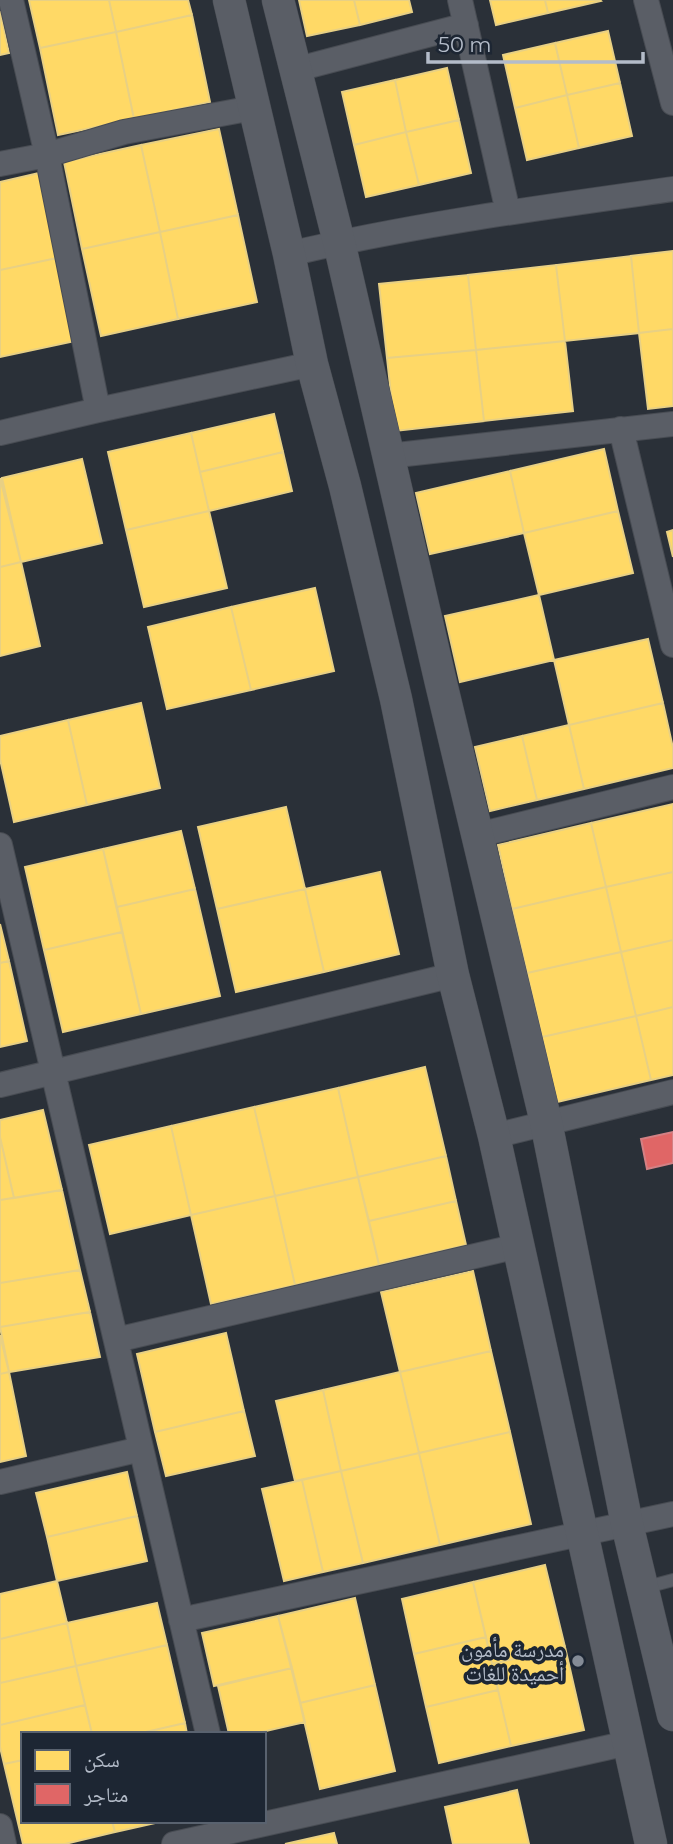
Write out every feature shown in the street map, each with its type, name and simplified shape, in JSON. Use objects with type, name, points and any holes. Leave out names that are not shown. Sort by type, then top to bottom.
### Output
[{"type":"street","points":[[12,0],[47,155],[98,410]]},
{"type":"street","points":[[229,0],[312,364],[345,486],[396,699],[453,975],[494,1136],[651,1844]]},
{"type":"street","points":[[278,0],[340,242],[388,456],[547,1122],[627,1524],[673,1715]]},
{"type":"street","points":[[460,0],[508,212]]},
{"type":"street","points":[[646,0],[664,35],[673,103]]},
{"type":"street","points":[[294,70],[466,25]]},
{"type":"street","points":[[0,164],[47,155],[124,132],[253,108]]},
{"type":"street","points":[[289,254],[340,242],[508,212],[673,189]]},
{"type":"street","points":[[0,433],[312,364]]},
{"type":"street","points":[[388,456],[673,424]]},
{"type":"street","points":[[621,429],[673,645]]},
{"type":"street","points":[[478,835],[673,787]]},
{"type":"street","points":[[0,845],[208,1732]]},
{"type":"street","points":[[0,1085],[453,975]]},
{"type":"street","points":[[494,1136],[673,1092]]},
{"type":"street","points":[[116,1340],[518,1246]]},
{"type":"street","points":[[0,1482],[141,1449]]},
{"type":"street","points":[[181,1620],[673,1514]]},
{"type":"street","points":[[174,1844],[628,1743]]},
{"type":"street","points":[[0,1826],[4,1844]]},
{"type":"lane","points":[[642,1588],[673,1580]]},
{"type":"building: سكن","points":[[29,0],[109,0],[116,32],[40,48]]},
{"type":"building: سكن","points":[[109,0],[188,0],[192,15],[116,32]]},
{"type":"building: سكن","points":[[299,0],[354,0],[360,25],[307,36]]},
{"type":"building: سكن","points":[[354,0],[409,0],[412,12],[360,25]]},
{"type":"building: سكن","points":[[490,0],[545,0],[548,13],[496,25]]},
{"type":"building: سكن","points":[[545,0],[600,0],[601,1],[548,13]]},
{"type":"building: سكن","points":[[0,11],[9,53],[0,55]]},
{"type":"building: سكن","points":[[192,15],[210,102],[134,119],[116,32]]},
{"type":"building: سكن","points":[[608,31],[620,83],[567,95],[555,43]]},
{"type":"building: سكن","points":[[116,32],[134,119],[58,135],[40,48]]},
{"type":"building: سكن","points":[[555,43],[567,95],[515,108],[503,55]]},
{"type":"building: سكن","points":[[447,68],[459,120],[406,132],[395,80]]},
{"type":"building: سكن","points":[[395,80],[406,132],[354,145],[342,92]]},
{"type":"building: سكن","points":[[620,83],[632,136],[579,148],[567,95]]},
{"type":"building: سكن","points":[[567,95],[579,148],[527,160],[515,108]]},
{"type":"building: سكن","points":[[459,120],[471,173],[419,185],[406,132]]},
{"type":"building: سكن","points":[[219,129],[238,215],[160,232],[141,145]]},
{"type":"building: سكن","points":[[406,132],[419,185],[366,197],[354,145]]},
{"type":"building: سكن","points":[[141,145],[160,232],[82,249],[64,162]]},
{"type":"building: سكن","points":[[39,173],[57,258],[0,270],[0,182]]},
{"type":"building: سكن","points":[[238,215],[257,302],[178,319],[160,232]]},
{"type":"building: سكن","points":[[160,232],[178,319],[101,336],[82,249]]},
{"type":"building: سكن","points":[[673,251],[673,329],[639,333],[631,256]]},
{"type":"building: سكن","points":[[631,256],[639,333],[565,341],[556,265]]},
{"type":"building: سكن","points":[[57,258],[75,341],[0,357],[0,270]]},
{"type":"building: سكن","points":[[556,265],[565,341],[476,350],[468,275]]},
{"type":"building: سكن","points":[[468,275],[476,350],[387,358],[379,284]]},
{"type":"building: سكن","points":[[673,329],[673,406],[648,409],[639,333]]},
{"type":"building: سكن","points":[[565,341],[573,411],[484,421],[476,350]]},
{"type":"building: سكن","points":[[476,350],[484,421],[395,431],[387,358]]},
{"type":"building: سكن","points":[[274,414],[283,452],[200,472],[191,433]]},
{"type":"building: سكن","points":[[191,433],[209,511],[126,530],[108,452]]},
{"type":"building: سكن","points":[[604,449],[618,511],[524,533],[510,471]]},
{"type":"building: سكن","points":[[283,452],[292,491],[209,511],[200,472]]},
{"type":"building: سكن","points":[[82,459],[102,543],[21,562],[2,478]]},
{"type":"building: سكن","points":[[510,471],[524,533],[430,554],[416,493]]},
{"type":"building: سكن","points":[[0,478],[21,562],[0,567]]},
{"type":"building: سكن","points":[[209,511],[227,588],[144,607],[126,530]]},
{"type":"building: سكن","points":[[618,511],[633,573],[539,595],[524,533]]},
{"type":"building: سكن","points":[[673,530],[673,557],[667,532]]},
{"type":"building: سكن","points":[[21,562],[40,646],[0,656],[0,567]]},
{"type":"building: سكن","points":[[315,588],[334,671],[251,690],[231,607]]},
{"type":"building: سكن","points":[[539,595],[554,660],[460,682],[445,616]]},
{"type":"building: سكن","points":[[231,607],[251,690],[167,709],[148,627]]},
{"type":"building: سكن","points":[[648,639],[663,703],[569,725],[554,660]]},
{"type":"building: سكن","points":[[141,703],[160,788],[87,805],[68,720]]},
{"type":"building: سكن","points":[[663,703],[673,748],[673,768],[584,789],[569,725]]},
{"type":"building: سكن","points":[[68,720],[87,805],[14,822],[0,759],[0,736]]},
{"type":"building: سكن","points":[[569,725],[584,789],[537,800],[522,736]]},
{"type":"building: سكن","points":[[522,736],[537,800],[490,811],[475,747]]},
{"type":"building: سكن","points":[[673,804],[673,872],[606,887],[591,823]]},
{"type":"building: سكن","points":[[286,807],[305,889],[217,909],[198,827]]},
{"type":"building: سكن","points":[[591,823],[606,887],[512,909],[498,845]]},
{"type":"building: سكن","points":[[181,831],[195,889],[117,907],[103,849]]},
{"type":"building: سكن","points":[[103,849],[122,932],[44,950],[25,867]]},
{"type":"building: سكن","points":[[380,872],[399,954],[324,972],[305,889]]},
{"type":"building: سكن","points":[[673,872],[673,940],[621,952],[606,887]]},
{"type":"building: سكن","points":[[606,887],[621,952],[527,973],[512,909]]},
{"type":"building: سكن","points":[[195,889],[220,996],[141,1014],[117,907]]},
{"type":"building: سكن","points":[[305,889],[324,972],[236,992],[217,909]]},
{"type":"building: سكن","points":[[0,924],[9,961],[0,963]]},
{"type":"building: سكن","points":[[122,932],[141,1014],[63,1032],[44,950]]},
{"type":"building: سكن","points":[[673,940],[673,1007],[636,1016],[621,952]]},
{"type":"building: سكن","points":[[621,952],[636,1016],[542,1037],[527,973]]},
{"type":"building: سكن","points":[[9,961],[27,1041],[0,1047],[0,963]]},
{"type":"building: سكن","points":[[673,1007],[673,1075],[651,1080],[636,1016]]},
{"type":"building: سكن","points":[[636,1016],[651,1080],[557,1102],[542,1037]]},
{"type":"building: سكن","points":[[425,1067],[446,1156],[358,1177],[338,1088]]},
{"type":"building: سكن","points":[[338,1088],[358,1177],[275,1196],[254,1107]]},
{"type":"building: سكن","points":[[254,1107],[275,1196],[191,1215],[171,1126]]},
{"type":"building: سكن","points":[[43,1110],[62,1190],[14,1198],[0,1137],[0,1120]]},
{"type":"building: سكن","points":[[171,1126],[191,1215],[110,1234],[89,1145]]},
{"type":"building: سكن","points":[[0,1137],[14,1198],[0,1200]]},
{"type":"building: سكن","points":[[446,1156],[456,1201],[369,1221],[358,1177]]},
{"type":"building: سكن","points":[[358,1177],[379,1265],[295,1285],[275,1196]]},
{"type":"building: سكن","points":[[62,1190],[80,1270],[0,1283],[0,1200]]},
{"type":"building: سكن","points":[[275,1196],[295,1285],[211,1304],[191,1215]]},
{"type":"building: سكن","points":[[456,1201],[466,1245],[379,1265],[369,1221]]},
{"type":"building: سكن","points":[[80,1270],[90,1312],[0,1327],[0,1283]]},
{"type":"building: سكن","points":[[473,1271],[491,1351],[400,1372],[381,1292]]},
{"type":"building: سكن","points":[[90,1312],[100,1357],[9,1372],[0,1327]]},
{"type":"building: سكن","points":[[226,1333],[244,1411],[155,1432],[137,1354]]},
{"type":"building: سكن","points":[[0,1335],[9,1372],[0,1374]]},
{"type":"building: سكن","points":[[491,1351],[510,1432],[419,1453],[400,1372]]},
{"type":"building: سكن","points":[[9,1372],[26,1456],[0,1462],[0,1374]]},
{"type":"building: سكن","points":[[400,1372],[419,1453],[341,1471],[323,1390]]},
{"type":"building: سكن","points":[[323,1390],[341,1471],[295,1481],[276,1401]]},
{"type":"building: سكن","points":[[244,1411],[255,1456],[166,1476],[155,1432]]},
{"type":"building: سكن","points":[[510,1432],[531,1524],[440,1545],[419,1453]]},
{"type":"building: سكن","points":[[419,1453],[440,1545],[363,1563],[341,1471]]},
{"type":"building: سكن","points":[[341,1471],[363,1563],[323,1572],[302,1480]]},
{"type":"building: سكن","points":[[127,1472],[137,1516],[47,1537],[36,1493]]},
{"type":"building: سكن","points":[[302,1480],[323,1572],[284,1581],[262,1489]]},
{"type":"building: سكن","points":[[137,1516],[147,1561],[57,1581],[47,1537]]},
{"type":"building: سكن","points":[[545,1565],[565,1647],[492,1664],[473,1582]]},
{"type":"building: سكن","points":[[57,1581],[67,1623],[0,1639],[0,1594]]},
{"type":"building: سكن","points":[[473,1582],[486,1637],[414,1654],[402,1599]]},
{"type":"building: سكن","points":[[355,1598],[375,1685],[300,1703],[278,1616]]},
{"type":"building: سكن","points":[[157,1603],[167,1645],[76,1666],[67,1623]]},
{"type":"building: سكن","points":[[278,1616],[292,1668],[214,1686],[202,1633]]},
{"type":"building: سكن","points":[[67,1623],[76,1666],[0,1683],[0,1639]]},
{"type":"building: سكن","points":[[486,1637],[498,1690],[426,1707],[414,1654]]},
{"type":"building: سكن","points":[[167,1645],[185,1723],[146,1732],[92,1732],[76,1666]]},
{"type":"building: سكن","points":[[565,1647],[584,1730],[511,1746],[492,1664]]},
{"type":"building: سكن","points":[[76,1666],[85,1705],[0,1725],[0,1683]]},
{"type":"building: سكن","points":[[292,1668],[305,1722],[262,1732],[229,1732],[218,1686]]},
{"type":"building: سكن","points":[[375,1685],[395,1771],[320,1789],[300,1703]]},
{"type":"building: سكن","points":[[498,1690],[511,1746],[439,1763],[426,1707]]},
{"type":"building: سكن","points":[[85,1705],[92,1732],[21,1732],[21,1760],[4,1764],[0,1747],[0,1725]]},
{"type":"building: سكن","points":[[185,1723],[187,1732],[146,1732]]},
{"type":"building: سكن","points":[[21,1760],[21,1823],[113,1823],[115,1832],[65,1844],[23,1844],[4,1764]]},
{"type":"building: سكن","points":[[517,1790],[529,1844],[453,1844],[445,1807]]},
{"type":"building: سكن","points":[[113,1823],[155,1823],[115,1832]]},
{"type":"building: سكن","points":[[334,1833],[337,1844],[285,1844]]},
{"type":"building: متاجر","points":[[673,1132],[673,1163],[647,1169],[641,1139]]},
{"type":"place","name":"مدرسة مأمون أحميدة للغات","points":[[578,1661]]}]
